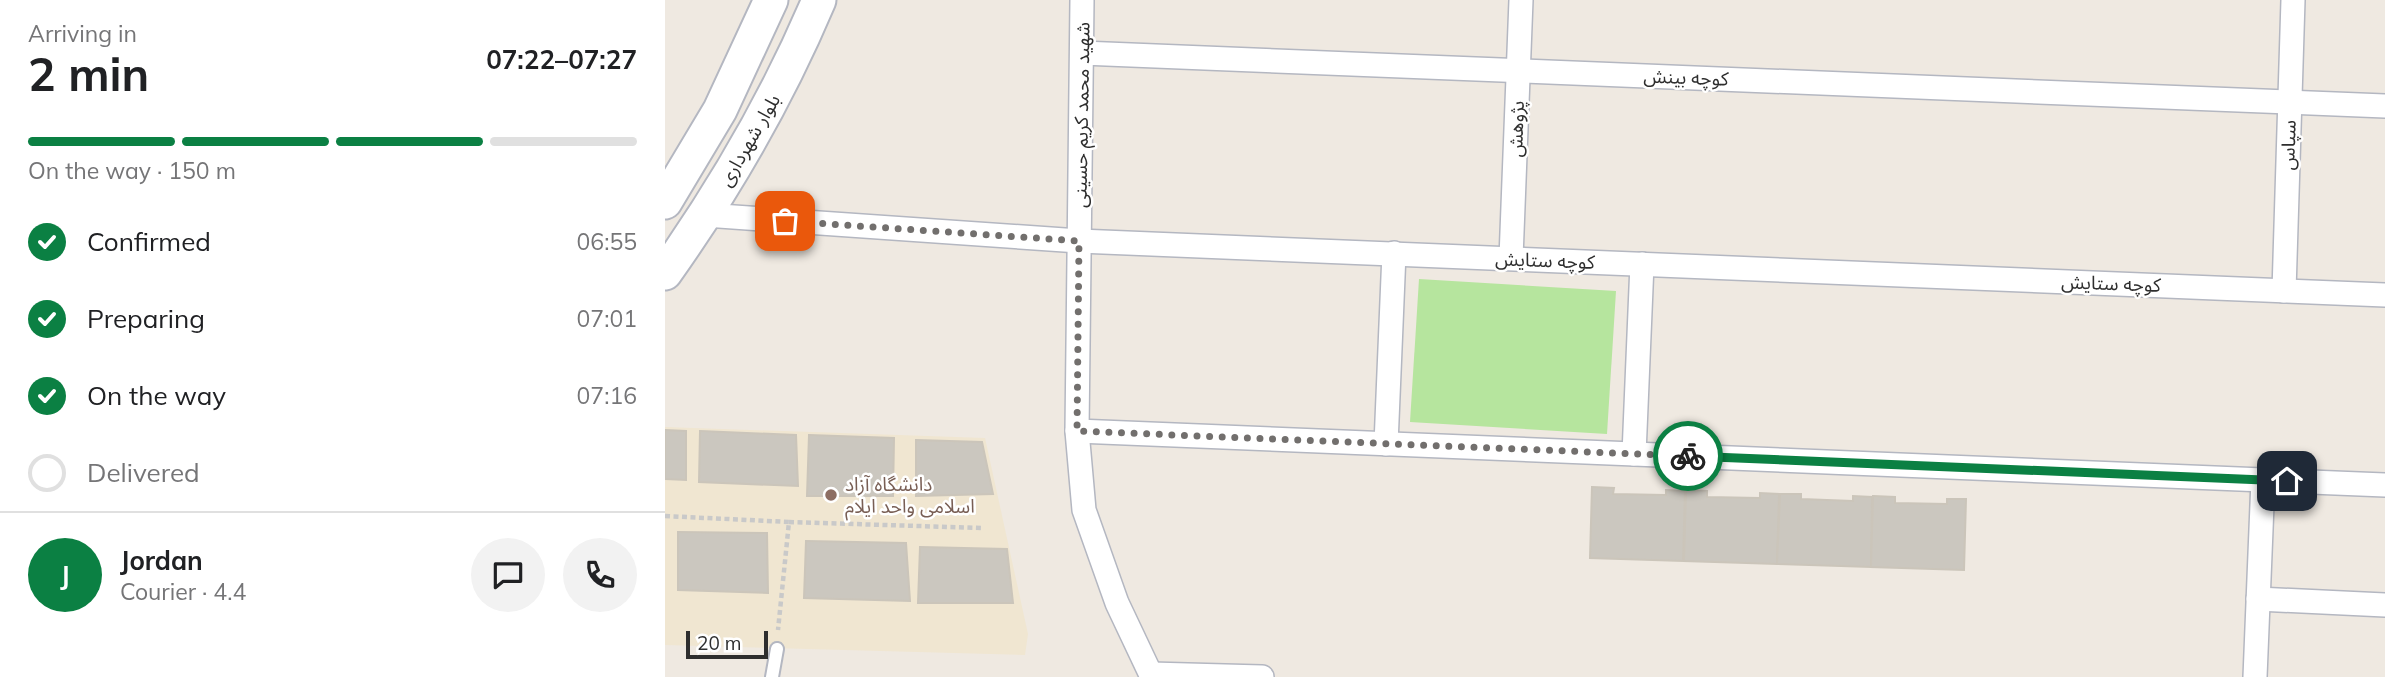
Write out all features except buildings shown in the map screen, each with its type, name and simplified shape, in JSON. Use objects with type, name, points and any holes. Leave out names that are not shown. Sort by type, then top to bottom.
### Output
[{"type":"main road","points":[[665,202],[720,110],[771,0]]},
{"type":"main road","name":"بلوار شهرداری","points":[[665,273],[762,123],[819,0]]},
{"type":"street","name":"شهید محمد‌ کریم حسینی","points":[[1082,0],[1077,431],[1084,509],[1117,603],[1152,675]]},
{"type":"street","name":"پژوهش","points":[[1511,258],[1521,0]]},
{"type":"street","name":"سپاس","points":[[2284,291],[2293,0]]},
{"type":"street","name":"کوچه بینش","points":[[1082,53],[2385,106]]},
{"type":"street","name":"کوچه ستایش","points":[[705,215],[1079,241],[2385,295]]},
{"type":"street","points":[[1387,444],[1394,253]]},
{"type":"street","points":[[1635,454],[1642,264]]},
{"type":"street","points":[[1077,431],[2385,485]]},
{"type":"street","points":[[2255,677],[2263,480]]},
{"type":"street","points":[[2258,599],[2385,605]]},
{"type":"street","points":[[1152,675],[1262,677]]},
{"type":"lane","points":[[772,677],[776,649]]},
{"type":"path","points":[[665,516],[982,528]]},
{"type":"path","points":[[776,649],[789,522]]},
{"type":"shaded area","name":"دانشگاه آزاد اسلامی واحد ایلام","points":[[665,427],[985,438],[1028,634],[1025,655],[665,645]]},
{"type":"green space","points":[[1419,279],[1616,291],[1607,434],[1410,422]]},
{"type":"way so far","points":[[785,221],[1079,241],[1077,431],[1688,456]]},
{"type":"place","name":"دانشگاه آزاد اسلامی واحد ایلام","points":[[831,495]]},
{"type":"route","points":[[1688,456],[2287,481]]}]
